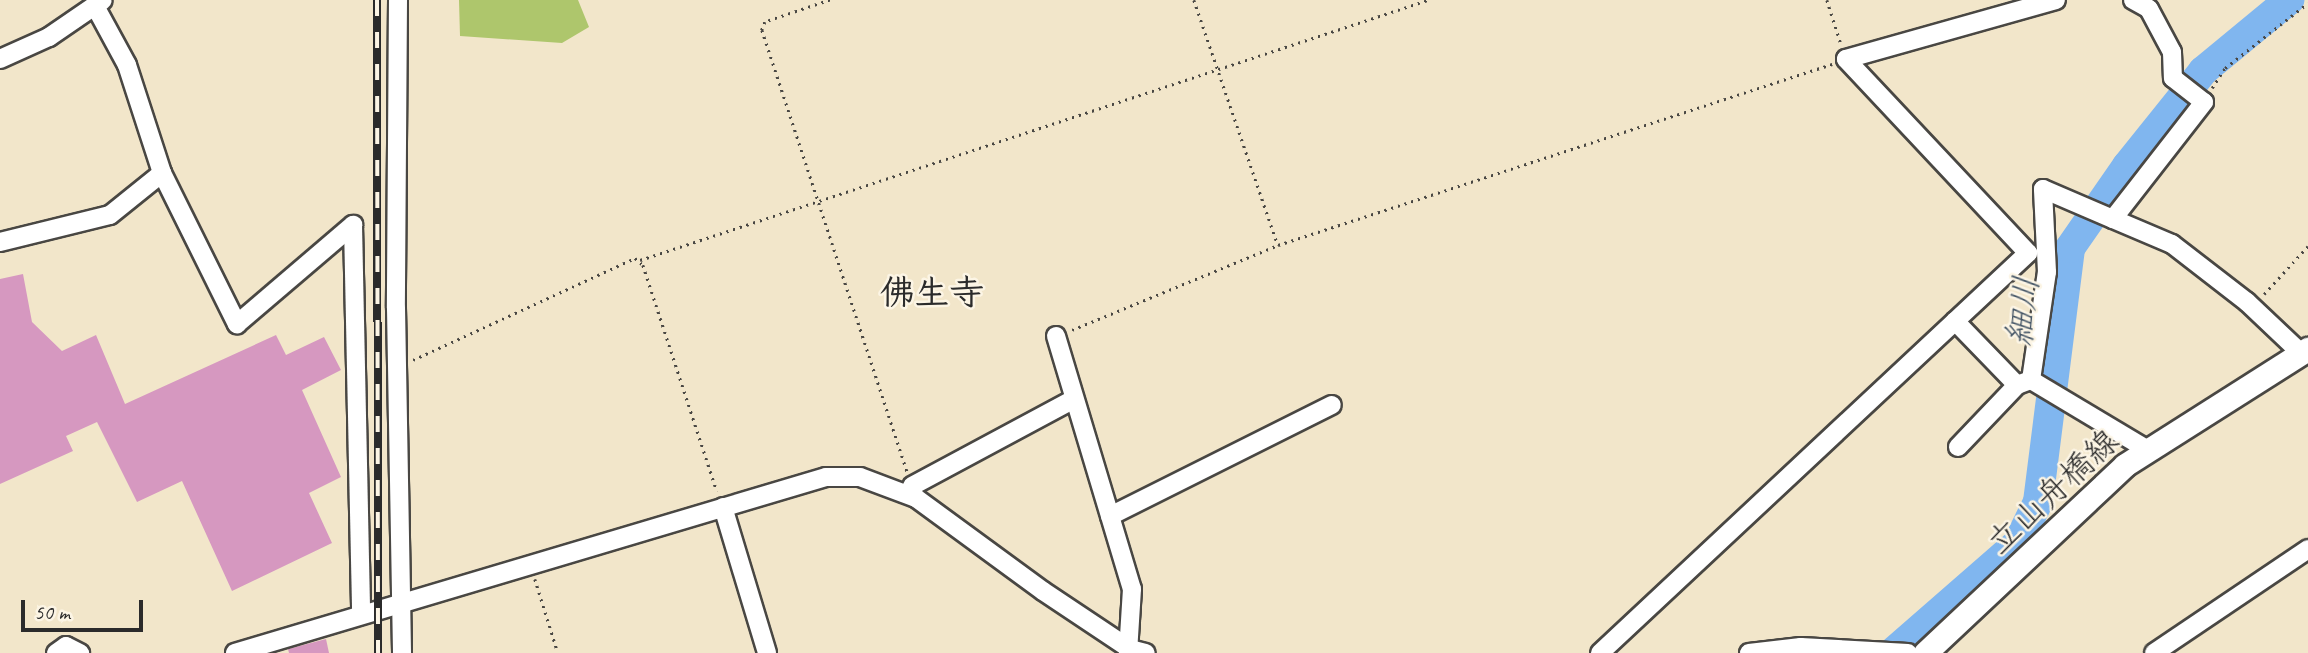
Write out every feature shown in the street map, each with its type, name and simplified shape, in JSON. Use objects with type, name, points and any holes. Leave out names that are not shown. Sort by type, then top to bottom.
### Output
[{"type":"main road","name":"立山舟橋線","points":[[1924,653],[2018,569],[2096,489],[2148,450],[2304,351]]},
{"type":"street","points":[[398,0],[397,367],[402,653]]},
{"type":"street","points":[[1600,653],[2028,253],[1846,59],[2056,0]]},
{"type":"street","points":[[2113,219],[2204,102],[2173,78],[2172,52],[2149,9],[2133,0]]},
{"type":"street","points":[[0,59],[49,37],[94,4],[127,65],[162,173],[237,324],[354,225],[361,614]]},
{"type":"street","points":[[0,242],[110,215],[162,173]]},
{"type":"street","points":[[1958,447],[2024,382],[2047,272],[2043,189],[2172,244],[2304,351]]},
{"type":"street","points":[[1955,321],[2024,382],[2148,450]]},
{"type":"street","points":[[1056,337],[1132,589],[1135,652]]},
{"type":"street","points":[[912,486],[1074,399]]},
{"type":"street","points":[[1110,516],[1332,405]]},
{"type":"street","points":[[235,653],[826,477],[860,477],[916,498],[1135,652]]},
{"type":"street","points":[[723,507],[767,653]]},
{"type":"street","points":[[2154,653],[2308,549]]},
{"type":"street","points":[[56,653],[66,646],[80,653]]},
{"type":"street","points":[[1749,653],[1871,648],[1908,653]]},
{"type":"path","points":[[830,0],[765,22],[762,30],[912,486]]},
{"type":"path","points":[[1194,0],[1220,68],[1278,245]]},
{"type":"path","points":[[397,367],[629,259],[640,260],[1428,0]]},
{"type":"path","points":[[1056,337],[1278,245],[1846,59],[1827,0]]},
{"type":"path","points":[[2204,102],[2225,68],[2308,3]]},
{"type":"path","points":[[2252,307],[2308,246]]},
{"type":"path","points":[[640,260],[723,507]]},
{"type":"path","points":[[531,564],[558,653]]},
{"type":"green space","points":[[459,0],[578,0],[589,27],[562,43],[460,36]]},
{"type":"building","points":[[23,274],[32,322],[62,351],[96,335],[125,404],[276,335],[286,355],[324,337],[341,370],[302,390],[341,477],[309,493],[332,543],[232,591],[182,481],[137,502],[97,422],[66,436],[73,451],[0,484],[0,279]]},
{"type":"building","points":[[326,639],[329,653],[289,653],[288,649]]},
{"type":"waterway","name":"細川","points":[[1892,653],[2018,543],[2038,502],[2070,248],[2127,166],[2203,71],[2289,0]]},
{"type":"railway","points":[[377,0],[378,653]]},
{"type":"district","name":"佛生寺","points":[[932,293]]}]
